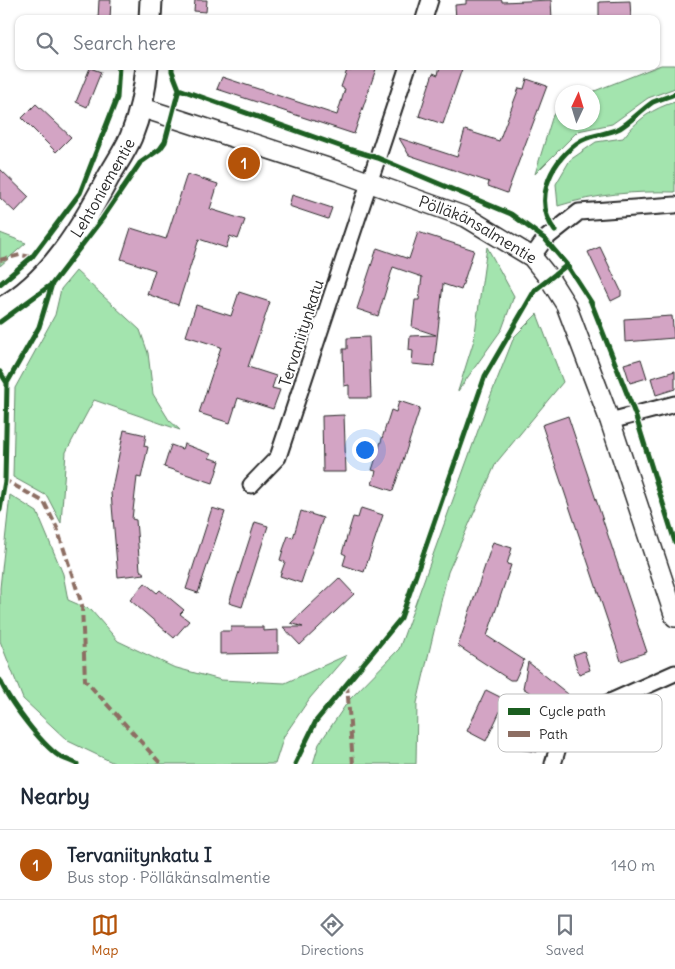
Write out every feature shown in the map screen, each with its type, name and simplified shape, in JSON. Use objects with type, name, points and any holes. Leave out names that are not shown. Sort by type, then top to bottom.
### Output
[{"type":"main road","points":[[150,15],[152,0]]},
{"type":"main road","name":"Lehtoniementie","points":[[0,309],[31,287],[65,250],[92,208],[130,137],[140,107],[146,70]]},
{"type":"street","points":[[425,15],[430,0]]},
{"type":"street","name":"Tervaniitynkatu","points":[[251,486],[278,457],[407,70]]},
{"type":"street","name":"Pölläkänsalmentie","points":[[140,107],[370,183],[466,217],[532,257],[549,278],[566,305],[610,420],[675,618]]},
{"type":"street","points":[[532,257],[545,238],[579,212],[675,205]]},
{"type":"street","points":[[610,420],[675,404]]},
{"type":"street","points":[[628,694],[675,673]]},
{"type":"street","points":[[553,764],[557,752]]},
{"type":"green space","points":[[661,65],[675,65],[675,88],[648,98],[612,124],[600,126],[600,89],[648,70],[660,70]]},
{"type":"green space","points":[[675,102],[675,192],[616,194],[558,206],[556,184],[570,160],[596,142],[623,138],[646,116]]},
{"type":"green space","points":[[555,114],[555,130],[583,130],[578,131],[535,174],[553,115]]},
{"type":"green space","points":[[0,233],[26,243],[0,266]]},
{"type":"green space","points":[[487,247],[514,296],[502,329],[458,391],[474,340]]},
{"type":"green space","points":[[76,271],[140,330],[148,353],[153,394],[169,420],[180,430],[94,400],[66,452],[61,523],[47,496],[13,477],[15,388],[55,315],[61,289]]},
{"type":"green space","points":[[537,314],[563,382],[496,463],[448,572],[417,703],[416,764],[313,764],[319,744],[349,700],[399,649],[489,400],[514,337]]},
{"type":"green space","points":[[10,495],[37,512],[63,574],[68,600],[91,610],[118,641],[173,667],[221,680],[285,683],[347,655],[310,698],[284,736],[275,764],[116,764],[68,741],[23,699],[0,641],[0,588]]},
{"type":"building","points":[[99,0],[111,0],[110,15],[98,15]]},
{"type":"building","points":[[195,0],[207,0],[206,12],[194,11]]},
{"type":"building","points":[[466,0],[502,0],[502,2],[551,0],[552,15],[456,15],[455,5],[466,4]]},
{"type":"building","points":[[630,1],[631,15],[599,15],[599,2]]},
{"type":"building","points":[[89,70],[101,72],[87,107],[76,102]]},
{"type":"building","points":[[347,70],[376,70],[354,134],[217,89],[222,77],[337,115],[345,89],[341,87]]},
{"type":"building","points":[[439,70],[462,70],[443,124],[419,116],[433,73],[438,75]]},
{"type":"building","points":[[527,79],[547,86],[507,193],[488,186],[489,182],[409,155],[399,138],[457,157],[465,130],[499,141],[519,88],[524,89]]},
{"type":"building","points":[[36,104],[71,137],[56,152],[22,118]]},
{"type":"building","points":[[0,169],[29,197],[15,212],[0,198]]},
{"type":"building","points":[[187,174],[218,184],[210,209],[245,220],[238,239],[230,236],[226,248],[199,239],[178,305],[147,294],[155,270],[121,259],[131,228],[166,239]]},
{"type":"building","points":[[292,195],[332,208],[328,219],[289,206]]},
{"type":"building","points":[[418,232],[474,250],[461,290],[443,284],[434,366],[412,364],[413,351],[409,350],[410,336],[436,335],[412,327],[415,300],[419,300],[422,277],[393,267],[378,316],[357,309],[377,248],[409,259]]},
{"type":"building","points":[[600,247],[621,291],[621,296],[611,301],[588,252]]},
{"type":"building","points":[[239,292],[270,302],[248,367],[276,376],[272,388],[280,390],[273,409],[238,398],[230,423],[199,413],[221,347],[186,336],[196,305],[231,316]]},
{"type":"building","points":[[672,316],[674,338],[625,342],[624,319]]},
{"type":"building","points":[[369,337],[371,398],[349,398],[349,385],[344,386],[343,349],[347,349],[347,338]]},
{"type":"building","points":[[641,359],[647,378],[630,383],[624,364]]},
{"type":"building","points":[[675,371],[675,389],[656,395],[651,378]]},
{"type":"building","points":[[399,401],[420,408],[393,491],[372,484],[376,471],[372,470],[391,410],[396,412]]},
{"type":"building","points":[[344,415],[346,472],[323,472],[322,416]]},
{"type":"building","points":[[568,416],[647,652],[621,661],[542,425]]},
{"type":"building","points":[[124,430],[146,435],[144,446],[148,447],[141,478],[137,477],[132,519],[136,520],[140,570],[145,574],[118,577],[111,493]]},
{"type":"building","points":[[184,444],[211,454],[209,458],[220,461],[213,483],[164,467],[171,445],[182,449]]},
{"type":"building","points":[[212,508],[225,512],[198,593],[186,589]]},
{"type":"building","points":[[361,508],[383,515],[364,572],[343,565],[346,555],[342,553],[353,517],[358,518]]},
{"type":"building","points":[[301,511],[323,518],[301,583],[280,576],[285,562],[280,560],[288,536],[293,538]]},
{"type":"building","points":[[255,522],[268,526],[242,607],[229,603]]},
{"type":"building","points":[[493,542],[512,548],[507,564],[511,565],[487,636],[524,660],[515,680],[510,680],[458,646]]},
{"type":"building","points":[[339,578],[354,594],[300,645],[283,627],[303,627],[291,623]]},
{"type":"building","points":[[145,583],[157,593],[160,590],[184,610],[180,614],[189,621],[174,638],[130,600]]},
{"type":"building","points":[[231,627],[263,627],[263,631],[278,630],[278,653],[220,654],[220,631],[231,631]]},
{"type":"building","points":[[584,651],[590,670],[579,674],[573,655]]},
{"type":"building","points":[[528,662],[568,694],[532,694],[523,688]]},
{"type":"building","points":[[486,690],[498,696],[498,716],[486,741],[467,731]]},
{"type":"marked path","points":[[0,260],[20,255],[32,257]]},
{"type":"marked path","points":[[3,479],[44,502],[57,528],[82,605],[85,680],[161,764]]},
{"type":"marked path","points":[[347,684],[353,764]]},
{"type":"cycle path","points":[[0,284],[32,257],[80,193],[117,98],[119,70]]},
{"type":"cycle path","points":[[7,383],[39,327],[52,284],[102,219],[140,163],[160,149],[165,142],[179,89],[172,70]]},
{"type":"cycle path","points":[[179,89],[378,158],[511,214],[545,239],[567,265],[535,290],[485,376],[401,618],[316,721],[295,764]]},
{"type":"cycle path","points":[[555,231],[548,220],[545,196],[547,184],[558,162],[576,144],[586,138],[620,128],[653,102],[675,94]]},
{"type":"cycle path","points":[[567,265],[591,302],[635,414],[675,542]]},
{"type":"cycle path","points":[[0,322],[52,284]]},
{"type":"cycle path","points":[[0,372],[7,383],[5,481],[0,510]]},
{"type":"cycle path","points":[[0,680],[17,710],[43,742],[59,756],[77,764]]},
{"type":"place","name":"Tervaniitynkatu I","points":[[244,163]]}]
